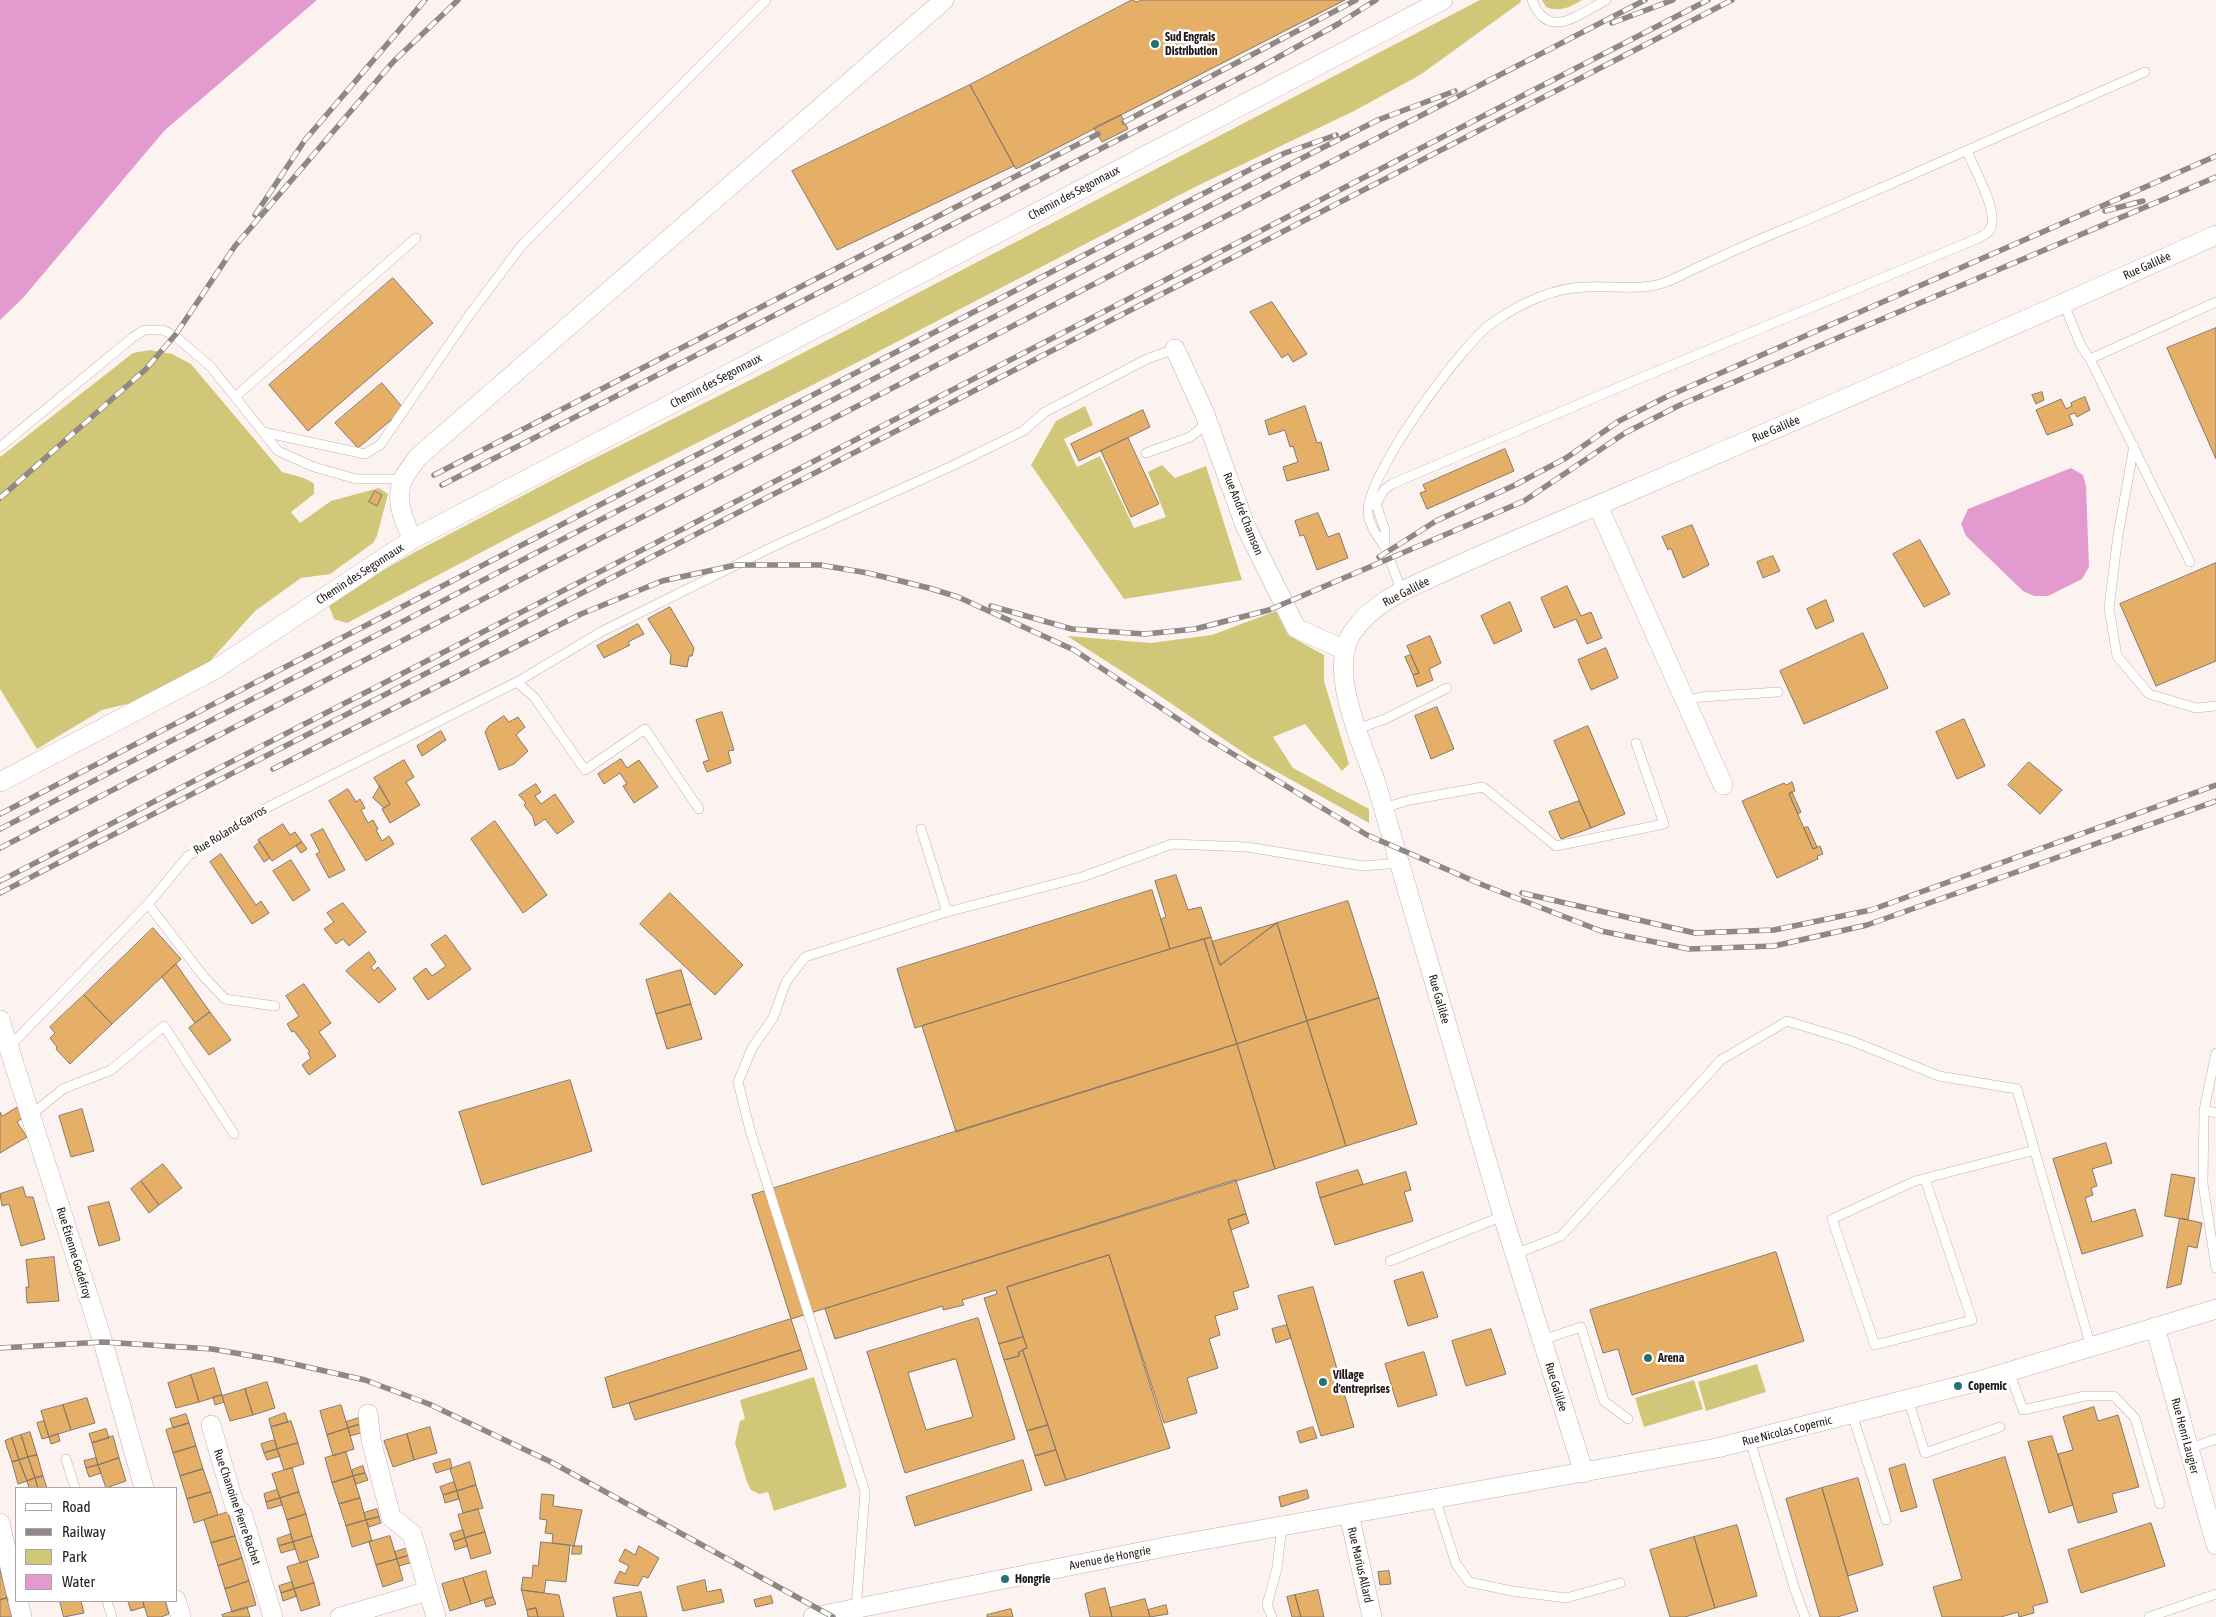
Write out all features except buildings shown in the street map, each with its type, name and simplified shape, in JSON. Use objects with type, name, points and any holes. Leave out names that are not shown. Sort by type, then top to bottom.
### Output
[{"type":"street","points":[[413,539],[400,507],[403,479],[418,457],[944,0]]},
{"type":"street","name":"Chemin des Segonnaux","points":[[0,782],[214,670],[413,539],[1443,0]]},
{"type":"street","name":"Rue Galilée","points":[[1584,1473],[1503,1216],[1384,808],[1357,729],[1346,689],[1343,668],[1345,650],[1350,635],[1376,607],[1402,592],[1497,548],[2064,304],[2216,235]]},
{"type":"street","name":"Rue André Chamson","points":[[1174,349],[1208,423],[1245,524],[1296,628],[1345,650]]},
{"type":"street","points":[[1598,506],[1723,785]]},
{"type":"street","name":"Rue Étienne Godefroy","points":[[0,1020],[5,1050],[31,1115],[102,1342],[144,1487]]},
{"type":"street","name":"Rue Nicolas Copernic","points":[[1349,1514],[1584,1473],[1750,1440],[2009,1371],[2216,1309]]},
{"type":"street","name":"Rue Henri Laugier","points":[[2155,1327],[2216,1545]]},
{"type":"street","points":[[368,1414],[371,1440],[391,1517],[412,1534],[436,1617]]},
{"type":"street","name":"Rue Chanoine Pierre Rachet","points":[[210,1425],[235,1507],[242,1513],[273,1617]]},
{"type":"street","name":"Avenue de Hongrie","points":[[813,1617],[1349,1514]]},
{"type":"street","name":"Rue Marius Allard","points":[[1349,1514],[1372,1617]]},
{"type":"street","points":[[0,1523],[12,1558],[15,1584]]},
{"type":"street","points":[[340,1617],[428,1591]]},
{"type":"street","points":[[18,1602],[22,1617]]},
{"type":"street","points":[[177,1602],[181,1617]]},
{"type":"lane","points":[[263,432],[365,454],[380,446],[470,314],[522,245],[766,0]]},
{"type":"lane","points":[[1532,0],[1536,11],[1545,21],[1558,23],[1571,19],[1606,0]]},
{"type":"lane","points":[[1402,592],[1385,547],[1376,535],[1368,513],[1370,497],[1376,481],[1397,444],[1461,356],[1490,324],[1521,306],[1551,292],[1583,286],[1638,288],[1661,284],[1757,240],[1967,152],[2144,72]]},
{"type":"lane","points":[[1385,547],[1386,530],[1376,504],[1384,490],[1392,484],[1988,233],[1991,226],[1992,213],[1967,152]]},
{"type":"lane","points":[[235,397],[416,238]]},
{"type":"lane","points":[[2090,359],[2216,302]]},
{"type":"lane","points":[[2064,304],[2081,346],[2090,359],[2134,446],[2190,562]]},
{"type":"lane","points":[[0,447],[132,338],[144,330],[163,330],[175,336],[211,367],[278,451],[314,467],[356,479],[403,479]]},
{"type":"lane","name":"Rue Roland-Garros","points":[[5,1050],[148,904],[188,856],[270,806],[517,682],[600,633],[772,547],[954,465],[1023,431],[1045,412],[1148,359],[1174,349]]},
{"type":"lane","points":[[1146,453],[1190,437],[1208,423]]},
{"type":"lane","points":[[2134,446],[2118,535],[2109,608],[2117,656],[2149,694],[2196,708],[2216,706]]},
{"type":"lane","points":[[517,682],[534,697],[584,770],[645,729],[698,809]]},
{"type":"lane","points":[[1357,729],[1385,719],[1446,688]]},
{"type":"lane","points":[[1686,701],[1701,697],[1778,692]]},
{"type":"lane","points":[[1384,808],[1410,800],[1483,787],[1556,846],[1664,824],[1636,743]]},
{"type":"lane","points":[[921,829],[947,912]]},
{"type":"lane","points":[[856,1609],[865,1492],[750,1130],[738,1082],[752,1048],[773,1018],[786,982],[805,957],[947,912],[1082,877],[1172,844],[1247,848],[1363,866],[1400,863]]},
{"type":"lane","points":[[148,904],[204,977],[225,999],[275,1006]]},
{"type":"lane","points":[[1515,1254],[1561,1236],[1721,1060],[1787,1021],[1852,1040],[1939,1076],[2017,1089],[2091,1346]]},
{"type":"lane","points":[[31,1115],[63,1089],[111,1070],[164,1026],[234,1134]]},
{"type":"lane","points":[[2216,1053],[2204,1110],[2203,1184],[2216,1268]]},
{"type":"lane","points":[[2204,1110],[2216,1113]]},
{"type":"lane","points":[[1925,1179],[1972,1320],[1875,1345],[1832,1219],[1915,1181],[2035,1150]]},
{"type":"lane","points":[[1390,1261],[1503,1216]]},
{"type":"lane","points":[[1542,1340],[1581,1327],[1604,1401],[1628,1418]]},
{"type":"lane","points":[[2009,1371],[2023,1410],[2085,1396],[2114,1396],[2135,1418],[2160,1504]]},
{"type":"lane","points":[[1908,1399],[1925,1452],[2000,1427]]},
{"type":"lane","points":[[1852,1414],[1886,1520]]},
{"type":"lane","points":[[2188,1449],[2216,1439]]},
{"type":"lane","points":[[1750,1440],[1795,1590],[1805,1617]]},
{"type":"lane","points":[[66,1459],[75,1487]]},
{"type":"lane","points":[[1435,1498],[1456,1564],[1469,1582],[1512,1591],[1566,1598],[1620,1583]]},
{"type":"lane","points":[[1272,1617],[1268,1605],[1277,1568],[1282,1526]]},
{"type":"lane","points":[[2149,1617],[2216,1594]]},
{"type":"lane","points":[[107,1602],[112,1617]]},
{"type":"green space","points":[[1480,0],[1520,0],[1521,2],[1420,75],[1354,111],[1195,187],[862,360],[518,533],[347,623],[334,619],[329,606],[380,572],[417,551],[583,464],[770,370]]},
{"type":"green space","points":[[1542,0],[1582,0],[1569,7],[1556,9],[1546,7]]},
{"type":"green space","points":[[150,350],[172,354],[191,364],[282,472],[303,478],[314,484],[314,494],[291,512],[300,523],[331,501],[379,488],[388,494],[377,536],[373,543],[330,574],[301,578],[255,611],[202,670],[135,702],[102,710],[37,749],[0,689],[0,457],[133,353]]},
{"type":"green space","points":[[1085,406],[1093,425],[1064,439],[1077,467],[1100,456],[1134,528],[1166,517],[1148,472],[1162,465],[1175,478],[1206,466],[1242,580],[1124,599],[1031,465],[1056,421]]},
{"type":"green space","points":[[1276,611],[1288,635],[1324,655],[1324,681],[1349,764],[1342,771],[1305,724],[1273,737],[1293,768],[1369,809],[1369,823],[1250,757],[1067,636],[1151,643],[1212,635]]},
{"type":"green space","points":[[1757,1364],[1766,1392],[1706,1411],[1698,1382]]},
{"type":"green space","points":[[814,1377],[847,1487],[774,1511],[768,1492],[759,1494],[751,1490],[735,1443],[740,1421],[745,1419],[740,1400]]},
{"type":"green space","points":[[1694,1380],[1703,1409],[1644,1427],[1635,1398]]},
{"type":"water","points":[[0,0],[317,0],[165,130],[22,299],[0,320]]},
{"type":"water","points":[[2071,468],[2083,475],[2086,486],[2089,567],[2082,579],[2048,596],[2034,596],[2023,591],[1966,536],[1961,524],[1968,509]]},
{"type":"railway","points":[[255,215],[305,140],[425,0]]},
{"type":"railway","points":[[0,498],[145,370],[176,334],[235,246],[393,62],[458,0]]},
{"type":"railway","points":[[1124,122],[1356,0]]},
{"type":"railway","points":[[442,485],[1255,70],[1338,24],[1376,0]]},
{"type":"railway","points":[[0,848],[1645,0]]},
{"type":"railway","points":[[1612,23],[1673,0]]},
{"type":"railway","points":[[0,881],[1708,0]]},
{"type":"railway","points":[[0,893],[1732,0]]},
{"type":"railway","points":[[0,829],[1316,151],[1378,120],[1455,91]]},
{"type":"railway","points":[[434,475],[1098,134]]},
{"type":"railway","points":[[0,814],[1255,167],[1285,153],[1336,135]]},
{"type":"railway","points":[[1379,557],[1436,521],[1515,485],[1566,458],[1619,421],[1668,396],[2216,156]]},
{"type":"railway","points":[[991,606],[1072,629],[1145,634],[1195,629],[1269,610],[1524,501],[1625,433],[1680,405],[2216,177]]},
{"type":"railway","points":[[2105,211],[2143,201]]},
{"type":"railway","points":[[273,769],[581,614],[662,581],[736,565],[820,565],[868,573],[958,597],[1074,650],[1205,737],[1367,835],[1483,885],[1601,931],[1689,949],[1774,946],[1867,925],[2216,801]]},
{"type":"railway","points":[[1522,893],[1695,933],[1774,930],[1871,910],[2216,785]]},
{"type":"railway","points":[[0,1348],[103,1342],[212,1349],[276,1360],[365,1380],[429,1404],[551,1462],[833,1617]]},
{"type":"place","name":"Sud Engrais Distribution","points":[[1155,44]]},
{"type":"place","name":"Arena","points":[[1648,1358]]},
{"type":"place","name":"Village d'entreprises","points":[[1323,1382]]},
{"type":"place","name":"Copernic","points":[[1958,1386]]},
{"type":"place","name":"Hongrie","points":[[1005,1579]]}]
